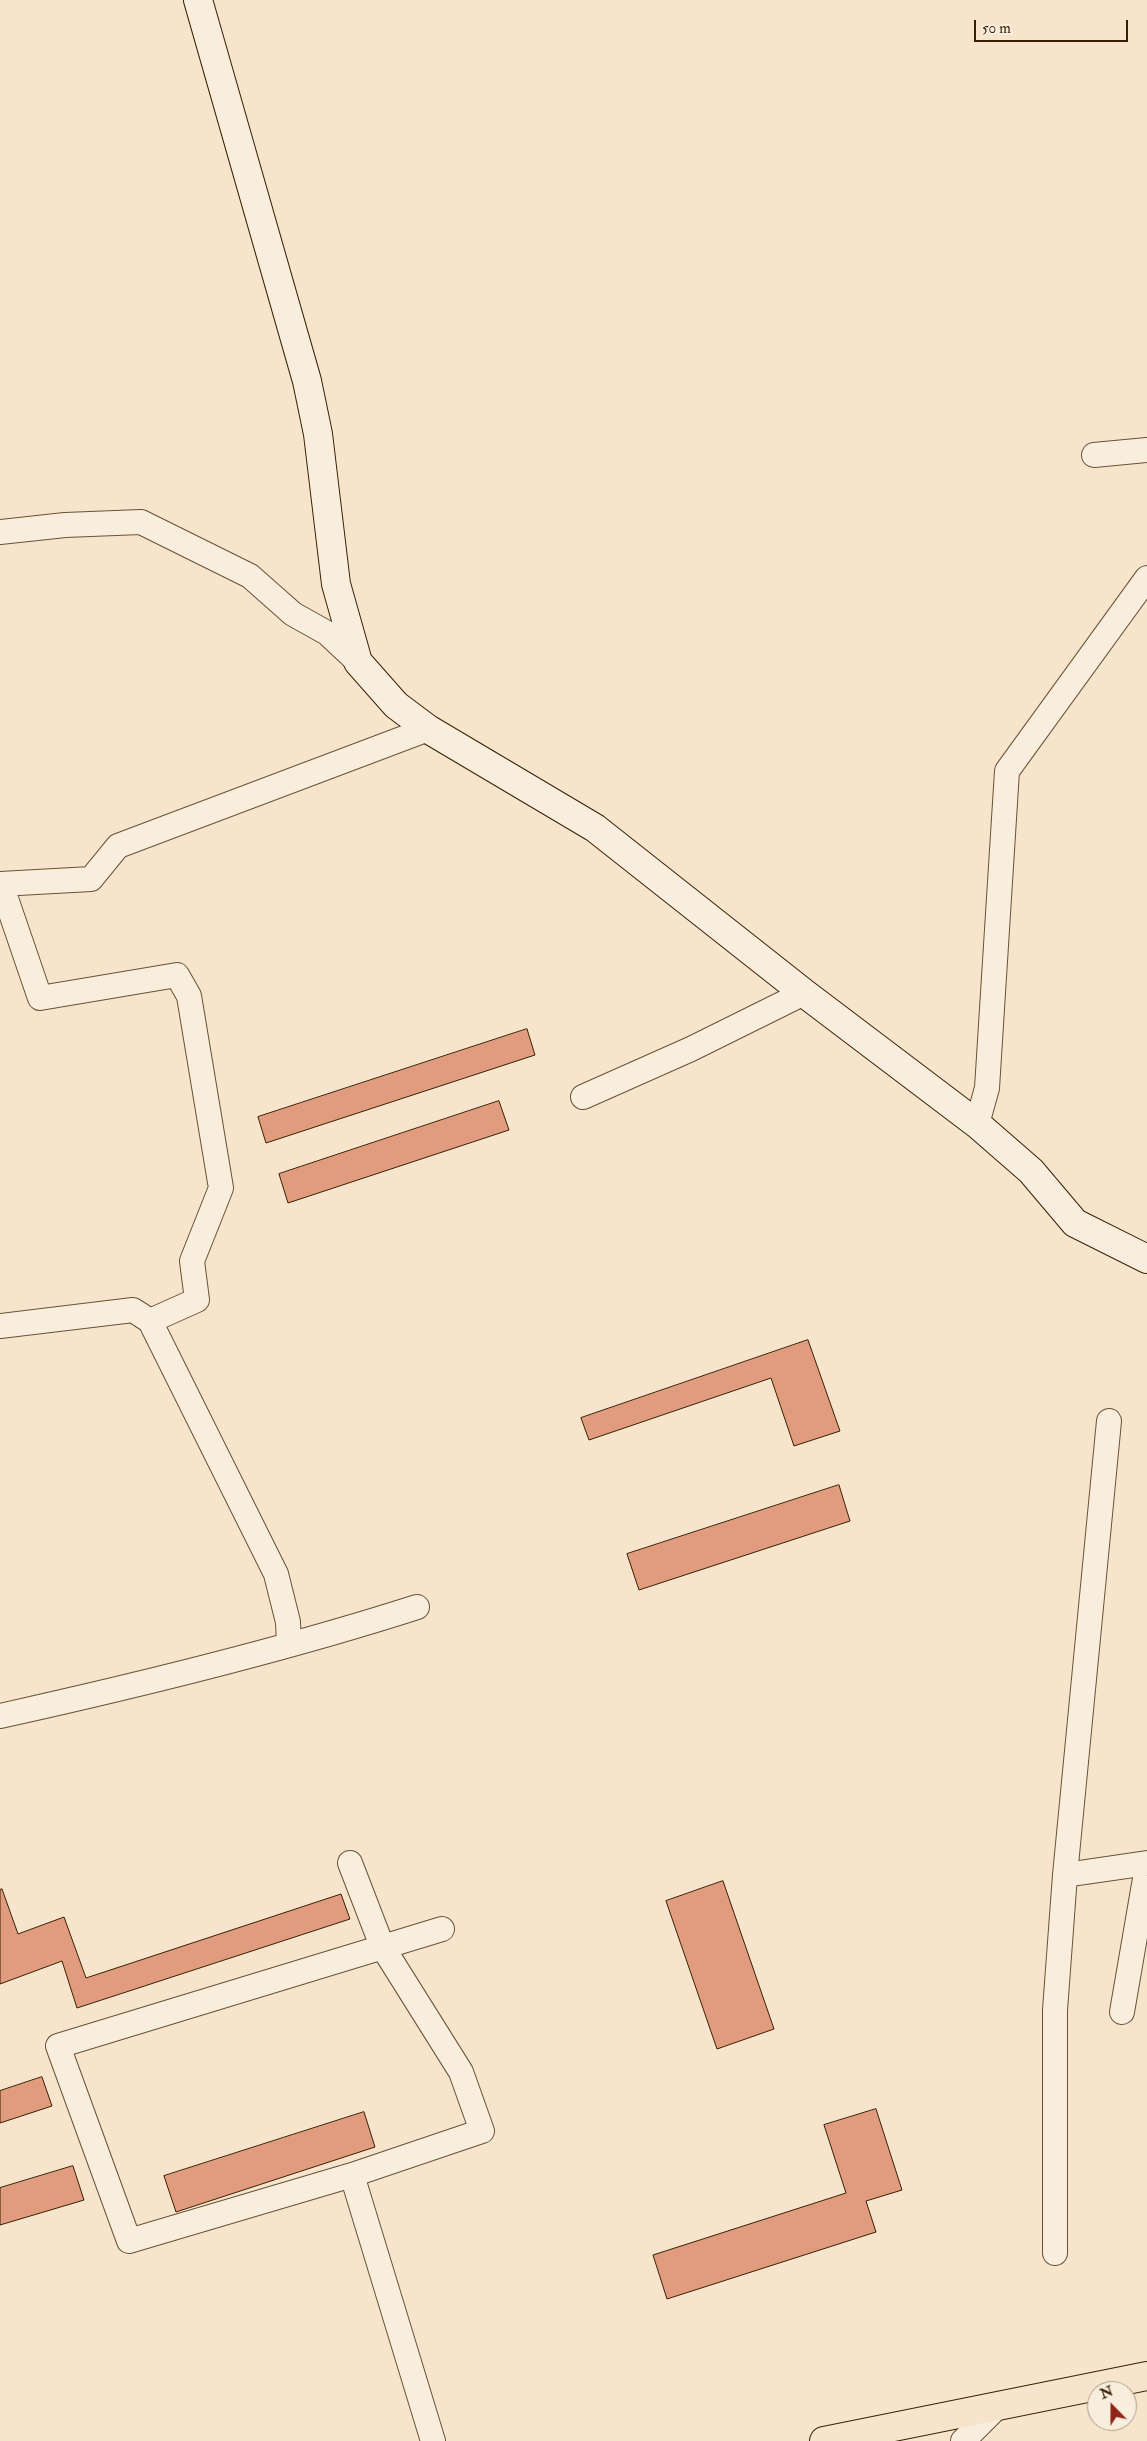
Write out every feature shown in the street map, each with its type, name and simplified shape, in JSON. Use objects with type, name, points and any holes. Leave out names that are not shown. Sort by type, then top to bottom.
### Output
[{"type":"main road","points":[[198,0],[307,381],[318,434],[336,584],[358,662],[396,705],[428,729],[595,828],[804,993],[977,1124],[1031,1172],[1075,1223],[1147,1259]]},
{"type":"main road","points":[[824,2441],[1147,2376]]},
{"type":"street","points":[[1094,455],[1147,450]]},
{"type":"street","points":[[0,532],[65,525],[141,522],[250,576],[293,614],[327,633],[358,662]]},
{"type":"street","points":[[977,1124],[987,1088],[1007,771],[1147,578]]},
{"type":"street","points":[[150,1321],[197,1300],[192,1261],[221,1188],[189,996],[177,975],[40,998],[0,884],[91,878],[118,846],[428,729]]},
{"type":"street","points":[[583,1097],[691,1049],[804,993]]},
{"type":"street","points":[[0,1326],[133,1310],[150,1321],[276,1574],[288,1622],[289,1645]]},
{"type":"street","points":[[1055,2253],[1055,2010],[1065,1875],[1109,1421]]},
{"type":"street","points":[[0,1716],[169,1677],[289,1645],[418,1607]]},
{"type":"street","points":[[350,1863],[382,1946],[461,2072],[482,2131],[352,2175],[129,2242],[58,2046],[382,1946],[442,1929]]},
{"type":"street","points":[[1065,1875],[1147,1863]]},
{"type":"street","points":[[1122,2012],[1147,1867]]},
{"type":"street","points":[[352,2175],[434,2441]]},
{"type":"street","points":[[963,2441],[998,2406]]},
{"type":"building","points":[[527,1029],[535,1055],[266,1143],[258,1117]]},
{"type":"building","points":[[499,1101],[509,1130],[288,1203],[279,1174]]},
{"type":"building","points":[[808,1340],[840,1431],[794,1446],[771,1378],[589,1440],[581,1418]]},
{"type":"building","points":[[839,1485],[850,1521],[639,1590],[627,1554]]},
{"type":"building","points":[[723,1881],[774,2029],[717,2049],[666,1901]]},
{"type":"building","points":[[2,1889],[18,1934],[64,1917],[86,1978],[341,1894],[350,1919],[77,2008],[62,1961],[0,1984],[0,1890]]},
{"type":"building","points":[[42,2077],[52,2106],[0,2123],[0,2091]]},
{"type":"building","points":[[876,2109],[902,2190],[866,2201],[876,2232],[667,2299],[653,2255],[846,2193],[824,2125]]},
{"type":"building","points":[[364,2112],[375,2147],[176,2212],[164,2176]]},
{"type":"building","points":[[73,2166],[84,2200],[0,2225],[0,2188]]}]
